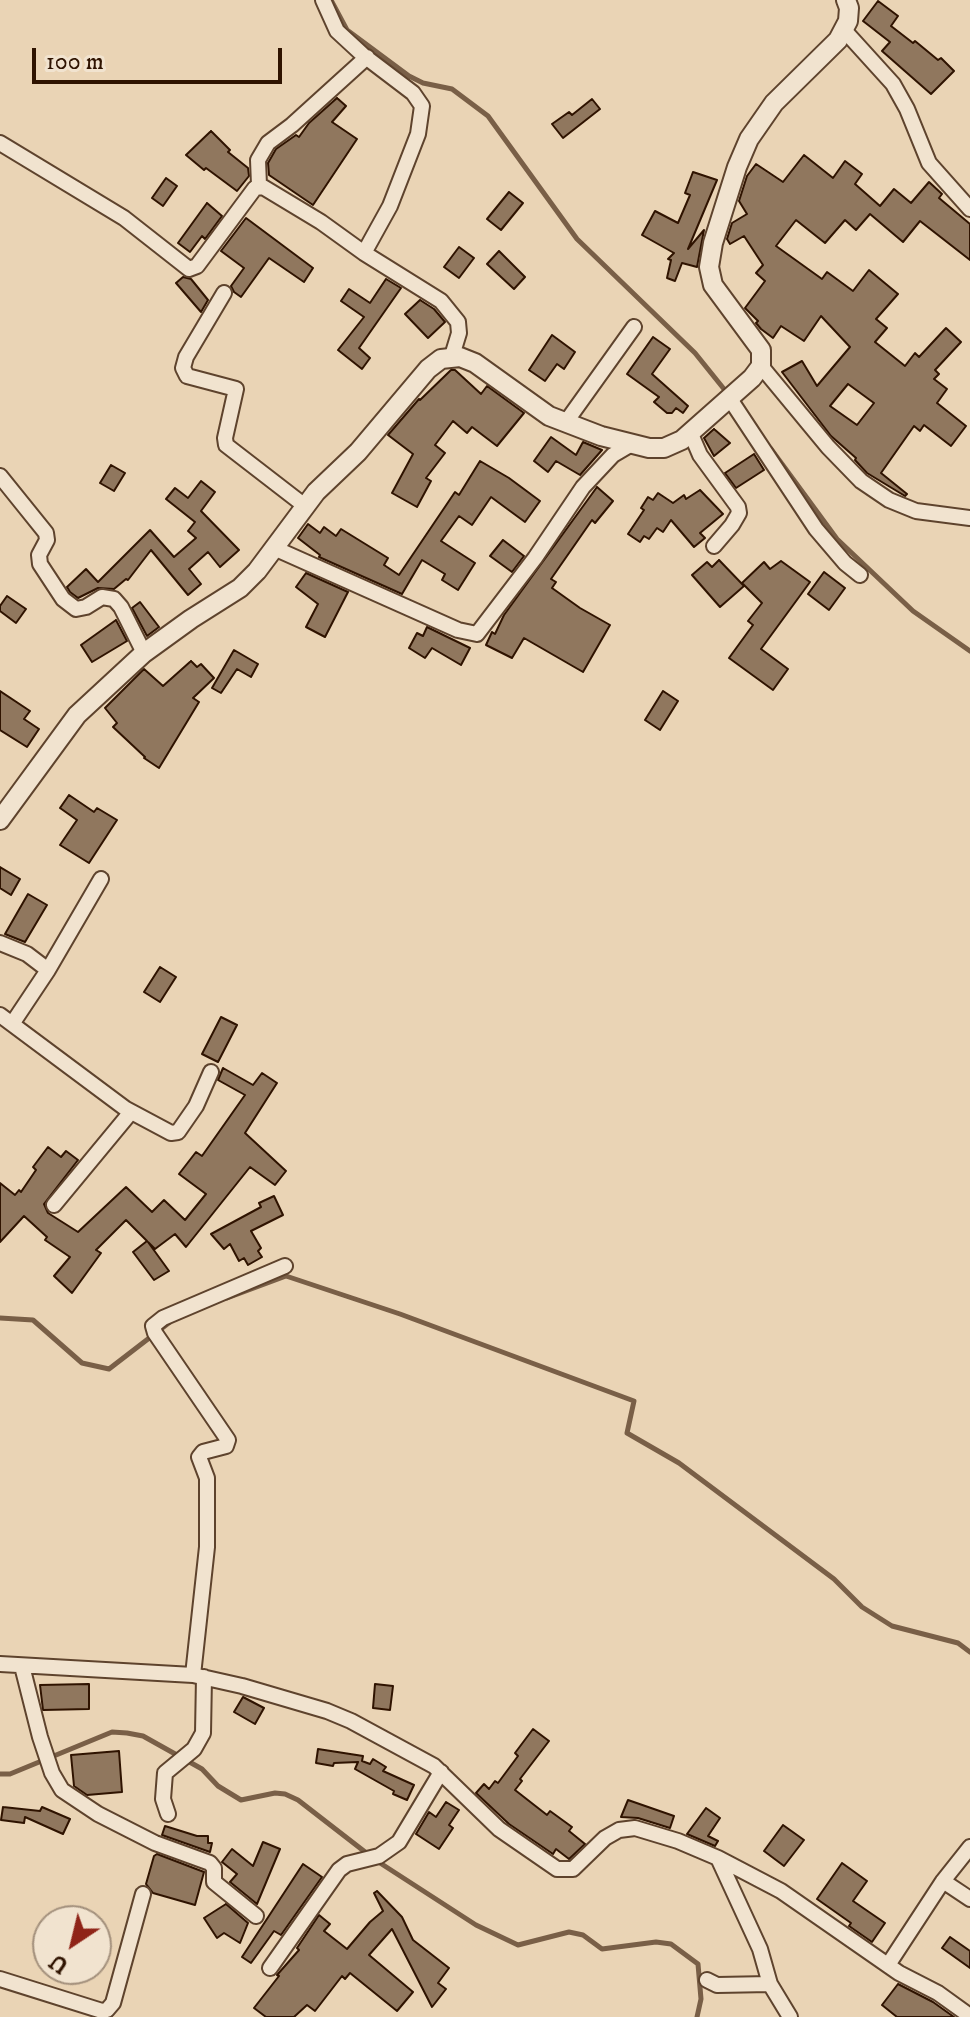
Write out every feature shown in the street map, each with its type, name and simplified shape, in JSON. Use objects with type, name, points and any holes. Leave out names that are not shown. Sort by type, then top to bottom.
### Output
[{"type":"street","points":[[323,0],[337,31],[413,93],[423,112],[418,134],[390,206],[364,253]]},
{"type":"street","points":[[0,820],[77,715],[144,653],[199,613],[230,596],[257,571],[305,506],[381,427],[433,365],[452,356],[475,363],[542,412],[630,445],[664,448],[691,434],[730,399],[761,366],[762,355],[758,344],[713,285],[709,267],[713,243],[741,154],[749,139],[774,103],[844,30],[850,13],[846,0]]},
{"type":"street","points":[[844,30],[893,84],[929,163],[970,209]]},
{"type":"street","points":[[0,143],[124,218],[189,269],[197,266],[259,185],[258,160],[268,143],[367,57]]},
{"type":"street","points":[[259,185],[441,301],[453,314],[459,333],[452,356]]},
{"type":"street","points":[[224,293],[186,357],[183,368],[187,376],[236,389],[226,431],[226,445],[305,506]]},
{"type":"street","points":[[566,422],[634,327]]},
{"type":"street","points":[[761,366],[828,447],[861,481],[904,506],[927,513],[970,518]]},
{"type":"street","points":[[730,399],[816,529],[838,556],[860,575]]},
{"type":"street","points":[[691,434],[700,455],[738,507],[739,513],[732,525],[714,546]]},
{"type":"street","points":[[274,548],[458,630],[477,634],[583,487],[613,455],[630,445]]},
{"type":"street","points":[[0,476],[46,533],[47,540],[39,555],[40,564],[63,599],[76,609],[102,597],[114,599],[144,653]]},
{"type":"street","points":[[101,879],[48,970],[6,1019],[131,1112],[171,1133],[178,1132],[196,1106],[211,1072]]},
{"type":"street","points":[[0,943],[27,954],[48,970]]},
{"type":"street","points":[[54,1205],[131,1112]]},
{"type":"street","points":[[168,1814],[163,1799],[165,1773],[194,1749],[203,1733],[198,1676],[207,1547],[207,1478],[199,1457],[203,1452],[226,1446],[228,1440],[153,1326],[163,1318],[285,1266]]},
{"type":"street","points":[[0,1664],[163,1671],[198,1676],[339,1716],[395,1744],[441,1772],[499,1829],[557,1869],[573,1869],[605,1838],[626,1829],[660,1835],[718,1858],[781,1891],[888,1965],[938,1993],[970,2016]]},
{"type":"street","points":[[22,1666],[40,1737],[52,1773],[62,1790],[98,1814],[155,1843],[210,1863],[214,1868],[214,1882],[256,1916]]},
{"type":"street","points":[[270,1968],[339,1870],[347,1864],[379,1856],[399,1842],[441,1772]]},
{"type":"street","points":[[888,1965],[943,1881],[970,1847]]},
{"type":"street","points":[[718,1858],[760,1949],[770,1984],[790,2017]]},
{"type":"street","points":[[943,1881],[970,1899]]},
{"type":"street","points":[[0,1979],[107,2010],[113,2003],[143,1894]]},
{"type":"street","points":[[707,1980],[717,1985],[770,1984]]},
{"type":"building","points":[[878,1],[898,16],[891,26],[938,60],[941,58],[954,71],[931,94],[882,51],[890,42],[863,21]]},
{"type":"building","points":[[337,98],[346,106],[332,122],[357,139],[313,205],[269,175],[268,163],[276,149],[296,135],[299,137],[309,123]]},
{"type":"building","points":[[592,99],[600,109],[563,138],[552,124],[569,112],[572,115]]},
{"type":"building","points":[[211,131],[230,150],[228,152],[248,168],[249,176],[237,191],[186,155]]},
{"type":"building","points":[[804,155],[833,178],[845,161],[862,174],[855,184],[880,206],[894,189],[911,203],[929,182],[942,194],[939,198],[970,224],[970,260],[920,221],[903,242],[870,214],[856,230],[845,220],[825,243],[796,220],[776,246],[822,279],[827,272],[853,291],[869,270],[898,294],[876,319],[887,328],[875,342],[905,366],[915,353],[919,357],[946,328],[961,342],[935,370],[939,374],[934,379],[947,389],[937,403],[966,426],[951,446],[924,425],[920,431],[914,426],[881,473],[907,494],[905,496],[867,473],[856,458],[831,436],[782,372],[802,361],[817,386],[850,347],[821,316],[804,341],[781,326],[773,338],[761,329],[756,323],[758,321],[745,308],[765,281],[756,273],[763,265],[744,236],[730,244],[727,239],[732,223],[747,214],[739,201],[747,176],[756,164],[783,182]],"holes":[[[848,384],[874,403],[857,425],[830,406]]]},
{"type":"building","points":[[693,172],[717,180],[688,249],[704,230],[697,267],[682,263],[675,281],[667,278],[671,260],[668,259],[674,253],[642,235],[655,211],[678,223],[690,195],[685,193]]},
{"type":"building","points":[[166,178],[177,186],[163,206],[152,198]]},
{"type":"building","points":[[509,192],[523,203],[501,230],[487,219]]},
{"type":"building","points":[[207,203],[222,216],[205,239],[202,236],[190,252],[178,243]]},
{"type":"building","points":[[246,218],[313,268],[304,282],[269,258],[241,297],[234,292],[231,286],[244,268],[221,251]]},
{"type":"building","points":[[459,247],[474,258],[459,278],[444,267]]},
{"type":"building","points":[[499,251],[525,277],[514,289],[487,264]]},
{"type":"building","points":[[183,277],[191,279],[208,300],[201,312],[176,283]]},
{"type":"building","points":[[386,279],[401,288],[359,348],[370,358],[362,369],[338,350],[364,317],[341,301],[349,289],[370,303]]},
{"type":"building","points":[[420,300],[434,309],[445,322],[428,338],[405,314]]},
{"type":"building","points":[[552,335],[575,352],[564,369],[557,364],[545,381],[529,370]]},
{"type":"building","points":[[653,337],[670,349],[652,374],[688,406],[683,413],[676,408],[672,413],[667,413],[654,402],[659,397],[627,374]]},
{"type":"building","points":[[451,370],[455,370],[481,394],[487,386],[524,413],[497,446],[472,427],[467,433],[453,421],[435,445],[445,453],[426,478],[431,481],[417,507],[392,493],[413,454],[388,435],[419,399]]},
{"type":"building","points":[[714,429],[730,443],[714,456],[704,438]]},
{"type":"building","points":[[551,437],[576,455],[583,442],[602,450],[580,475],[556,461],[548,472],[534,461]]},
{"type":"building","points":[[754,454],[764,470],[736,488],[725,473]]},
{"type":"building","points":[[480,461],[540,501],[525,522],[491,497],[472,525],[459,516],[441,541],[475,563],[458,590],[442,580],[445,574],[422,560],[402,594],[319,557],[298,538],[308,524],[320,533],[324,527],[336,536],[341,529],[388,558],[384,565],[399,575],[455,492],[459,495]]},
{"type":"building","points":[[111,465],[125,473],[114,491],[100,483]]},
{"type":"building","points":[[201,481],[215,492],[201,511],[239,550],[220,567],[208,552],[189,569],[201,584],[188,595],[151,550],[128,580],[114,589],[98,588],[78,598],[70,592],[67,587],[86,569],[98,582],[150,530],[174,557],[196,538],[188,531],[195,522],[166,499],[175,488],[188,498]]},
{"type":"building","points":[[597,487],[613,501],[595,523],[592,520],[551,579],[556,582],[552,588],[610,625],[583,672],[524,638],[512,658],[486,645],[492,632],[495,634],[504,615]]},
{"type":"building","points":[[700,490],[723,514],[700,533],[705,538],[694,547],[671,520],[663,532],[657,528],[649,539],[644,536],[640,542],[628,534],[644,510],[641,508],[648,497],[653,500],[658,493],[673,503],[684,495],[686,499]]},
{"type":"building","points":[[503,540],[524,556],[512,572],[490,556]]},
{"type":"building","points":[[719,560],[744,586],[720,607],[692,575],[707,562],[712,567]]},
{"type":"building","points":[[781,561],[810,582],[761,649],[788,669],[773,690],[729,658],[753,625],[748,621],[762,603],[742,583],[764,562],[770,569]]},
{"type":"building","points":[[824,572],[845,588],[829,610],[808,594]]},
{"type":"building","points":[[306,573],[348,592],[325,637],[306,627],[318,604],[296,587]]},
{"type":"building","points":[[7,596],[26,609],[16,623],[0,611]]},
{"type":"building","points":[[140,602],[159,627],[147,636],[132,608]]},
{"type":"building","points":[[116,620],[127,641],[92,662],[81,645]]},
{"type":"building","points":[[427,627],[470,648],[461,665],[432,648],[425,658],[409,648],[417,633],[423,636]]},
{"type":"building","points":[[234,650],[258,664],[251,677],[237,669],[221,693],[212,688]]},
{"type":"building","points":[[191,661],[197,667],[201,664],[214,678],[193,698],[199,702],[159,768],[144,758],[113,727],[117,723],[105,708],[144,669],[163,686]]},
{"type":"building","points":[[0,691],[30,711],[24,719],[39,729],[27,747],[0,730]]},
{"type":"building","points":[[663,691],[678,701],[660,730],[645,720]]},
{"type":"building","points":[[69,795],[94,812],[97,808],[117,820],[89,863],[60,845],[77,820],[60,808]]},
{"type":"building","points":[[0,867],[20,879],[11,895],[0,888]]},
{"type":"building","points":[[28,894],[47,905],[25,942],[5,934]]},
{"type":"building","points":[[160,967],[176,977],[160,1002],[144,992]]},
{"type":"building","points":[[221,1017],[237,1025],[218,1062],[202,1054]]},
{"type":"building","points":[[223,1068],[253,1085],[262,1073],[277,1083],[245,1133],[286,1171],[275,1185],[250,1167],[186,1247],[175,1234],[155,1249],[148,1242],[169,1271],[154,1280],[133,1252],[147,1241],[126,1220],[96,1250],[101,1253],[72,1293],[54,1276],[70,1257],[45,1240],[47,1237],[24,1216],[0,1242],[0,1183],[15,1195],[19,1190],[21,1192],[36,1170],[33,1167],[48,1147],[61,1157],[66,1151],[78,1160],[44,1204],[48,1213],[78,1232],[126,1187],[152,1212],[164,1200],[185,1220],[206,1194],[179,1174],[196,1152],[202,1156],[245,1095],[218,1080]]},
{"type":"building","points":[[274,1196],[283,1215],[251,1231],[261,1248],[258,1251],[262,1257],[248,1265],[244,1258],[239,1261],[230,1244],[224,1249],[211,1234],[261,1207],[259,1203]]},
{"type":"building","points":[[89,1684],[89,1709],[43,1710],[40,1685]]},
{"type":"building","points":[[375,1684],[393,1686],[390,1710],[373,1708]]},
{"type":"building","points":[[243,1697],[264,1708],[255,1724],[234,1712]]},
{"type":"building","points":[[533,1729],[549,1741],[515,1790],[547,1815],[550,1811],[572,1827],[569,1831],[585,1844],[569,1859],[556,1849],[553,1854],[509,1824],[476,1793],[484,1784],[489,1789],[495,1781],[498,1783]]},
{"type":"building","points":[[318,1749],[363,1756],[362,1761],[370,1764],[373,1759],[386,1767],[383,1771],[414,1785],[407,1800],[355,1769],[358,1762],[334,1763],[333,1766],[316,1763]]},
{"type":"building","points":[[119,1751],[122,1792],[87,1795],[74,1786],[71,1755]]},
{"type":"building","points":[[628,1800],[674,1816],[670,1828],[638,1818],[621,1817]]},
{"type":"building","points":[[446,1802],[459,1810],[449,1825],[453,1828],[439,1849],[416,1834],[429,1812],[436,1817]]},
{"type":"building","points":[[3,1807],[40,1811],[42,1807],[70,1819],[63,1834],[25,1817],[24,1823],[1,1820]]},
{"type":"building","points":[[706,1808],[720,1818],[708,1836],[718,1841],[715,1846],[687,1834]]},
{"type":"building","points":[[783,1825],[804,1840],[784,1866],[764,1851]]},
{"type":"building","points":[[165,1826],[197,1836],[208,1836],[208,1843],[212,1843],[210,1852],[162,1835]]},
{"type":"building","points":[[263,1842],[280,1849],[257,1904],[230,1882],[237,1874],[222,1862],[232,1849],[253,1866]]},
{"type":"building","points":[[157,1854],[204,1872],[195,1905],[153,1893],[146,1884]]},
{"type":"building","points":[[842,1863],[867,1881],[853,1901],[885,1923],[872,1942],[817,1899]]},
{"type":"building","points":[[303,1864],[322,1877],[281,1935],[274,1931],[251,1963],[242,1957]]},
{"type":"building","points":[[377,1891],[402,1917],[413,1940],[449,1968],[438,1983],[446,1989],[432,2007],[392,1929],[369,1955],[413,1992],[397,2011],[350,1973],[345,1979],[342,1976],[315,2011],[307,2005],[294,2017],[266,2017],[254,2008],[299,1950],[297,1948],[319,1915],[330,1924],[324,1931],[347,1949],[383,1911],[374,1893]]},
{"type":"building","points":[[226,1904],[248,1923],[240,1943],[224,1933],[217,1938],[204,1918]]},
{"type":"building","points":[[950,1937],[970,1951],[970,1968],[942,1948]]},
{"type":"building","points":[[898,1984],[954,2017],[897,2017],[882,2005]]},
{"type":"waterway","points":[[331,0],[347,30],[409,76],[423,83],[452,89],[488,116],[577,239],[695,353],[728,394]]},
{"type":"waterway","points":[[771,449],[837,539],[913,611],[970,651]]},
{"type":"waterway","points":[[227,1298],[286,1276],[400,1314],[634,1401],[627,1433],[679,1463],[834,1579],[862,1607],[892,1626],[958,1643],[970,1652]]},
{"type":"waterway","points":[[0,1318],[33,1320],[82,1363],[109,1369],[170,1322]]},
{"type":"waterway","points":[[0,1774],[10,1774],[112,1732],[143,1736],[202,1769],[218,1786],[241,1800],[275,1793],[298,1800],[369,1855]]},
{"type":"waterway","points":[[377,1861],[476,1925],[518,1945],[569,1932],[583,1935],[602,1949],[656,1942],[671,1944],[698,1964],[701,1999],[697,2017]]}]
